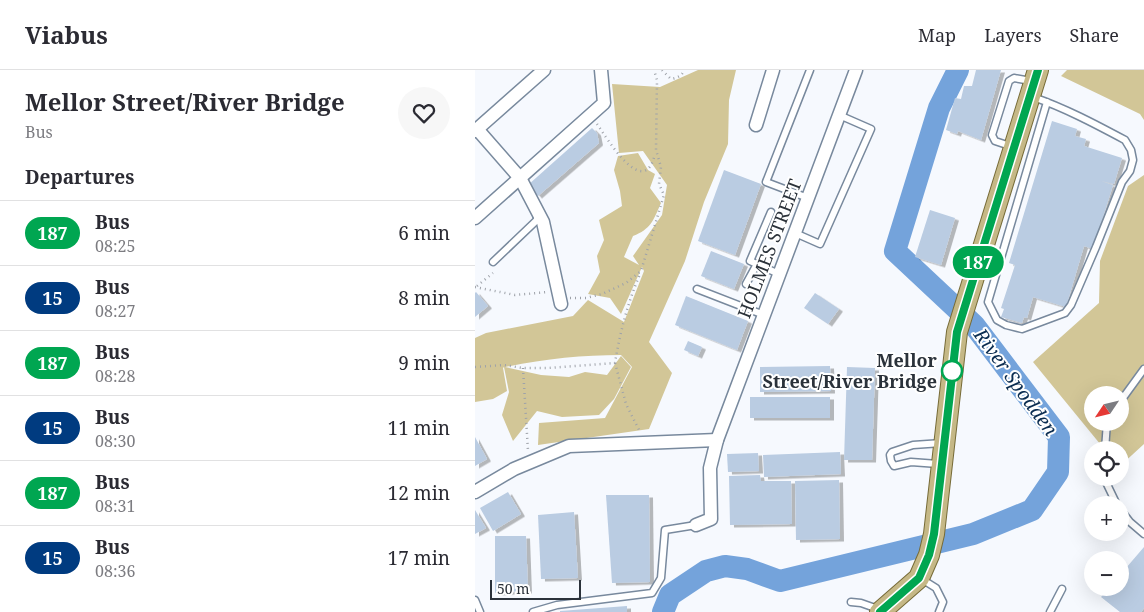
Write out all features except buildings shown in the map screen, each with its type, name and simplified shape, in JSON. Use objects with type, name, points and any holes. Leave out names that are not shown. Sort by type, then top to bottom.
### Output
[{"type":"main road","points":[[881,611],[919,578],[929,555],[934,534],[957,332],[964,306],[994,246],[1014,147],[1036,82]]},
{"type":"street","points":[[544,70],[476,130],[520,178],[538,210],[543,222],[560,296]]},
{"type":"street","points":[[475,218],[604,103],[601,70]]},
{"type":"street","points":[[756,125],[773,70]]},
{"type":"street","name":"HOLMES STREET","points":[[696,526],[711,519],[710,468],[717,440],[856,70]]},
{"type":"street","points":[[475,492],[514,469],[569,446],[717,440]]},
{"type":"lane","points":[[808,198],[767,182],[811,70]]},
{"type":"lane","points":[[1036,82],[1059,106],[1125,140],[1131,150],[1133,160],[1130,171],[1122,182],[1071,305],[1065,313],[1022,329],[1006,325],[997,320],[988,302],[994,246],[1036,82]]},
{"type":"lane","points":[[795,233],[820,244],[871,130],[839,116]]},
{"type":"lane","points":[[493,262],[537,220],[538,210]]},
{"type":"lane","points":[[771,212],[750,261],[779,274]]},
{"type":"lane","points":[[746,284],[757,264]]},
{"type":"lane","points":[[697,289],[763,315]]},
{"type":"lane","points":[[1129,390],[1144,369]]},
{"type":"lane","points":[[942,465],[911,462],[894,466],[890,456],[892,452],[913,445],[944,443]]},
{"type":"lane","points":[[1129,521],[1144,534]]},
{"type":"lane","points":[[533,612],[557,605],[652,592],[661,578],[665,530],[696,526]]},
{"type":"lane","points":[[919,578],[936,588],[943,602],[939,612]]},
{"type":"lane","points":[[1050,612],[1062,589]]},
{"type":"lane","points":[[475,600],[480,612]]},
{"type":"lane","points":[[851,602],[861,603],[881,611]]},
{"type":"path","points":[[591,115],[629,166],[635,170],[649,168],[654,161],[656,152],[657,80],[654,70]]},
{"type":"path","points":[[662,70],[671,79],[678,78],[684,70]]},
{"type":"path","points":[[647,443],[626,404],[615,363],[620,333],[664,195],[659,184],[661,167],[656,152]]},
{"type":"path","points":[[476,287],[515,295],[576,298],[602,294],[626,283],[641,272]]},
{"type":"path","points":[[476,287],[493,273]]},
{"type":"path","points":[[475,367],[503,365],[523,368],[548,368],[615,363]]},
{"type":"path","points":[[523,368],[529,463]]},
{"type":"shaded area","points":[[698,70],[736,70],[729,100],[728,144],[704,202],[685,261],[649,342],[672,373],[649,429],[538,445],[539,423],[605,418],[632,367],[621,355],[578,357],[505,367],[541,375],[569,377],[585,372],[607,375],[621,356],[631,367],[614,399],[599,415],[562,417],[537,411],[513,441],[502,415],[509,392],[504,367],[507,391],[493,399],[475,402],[475,338],[486,333],[573,316],[588,300],[624,322],[644,271],[642,267],[621,314],[610,298],[588,294],[600,272],[597,256],[604,240],[599,220],[622,206],[614,170],[618,156],[638,153],[648,170],[655,174],[650,188],[661,203],[651,224],[633,236],[624,257],[639,265],[633,256],[662,215],[667,185],[643,151],[619,153],[612,84],[660,87]]},
{"type":"shaded area","points":[[1067,70],[1144,70],[1144,120],[1140,114],[1061,76]]},
{"type":"shaded area","points":[[1144,175],[1144,444],[1129,458],[1129,441],[1098,441],[1089,431],[1129,431],[1129,386],[1084,386],[1084,424],[1033,362],[1099,303],[1100,261],[1128,186]]},
{"type":"waterway","name":"River Spodden","points":[[663,612],[670,595],[706,571],[725,566],[747,569],[780,581],[973,534],[1032,510],[1058,472],[1059,437],[974,325],[895,251],[939,108],[958,70]]},
{"type":"bus line","name":"187","points":[[880,612],[919,578],[929,555],[934,534],[957,332],[1038,70]]},
{"type":"place","name":"Mellor Street/River Bridge","points":[[952,371]]}]
